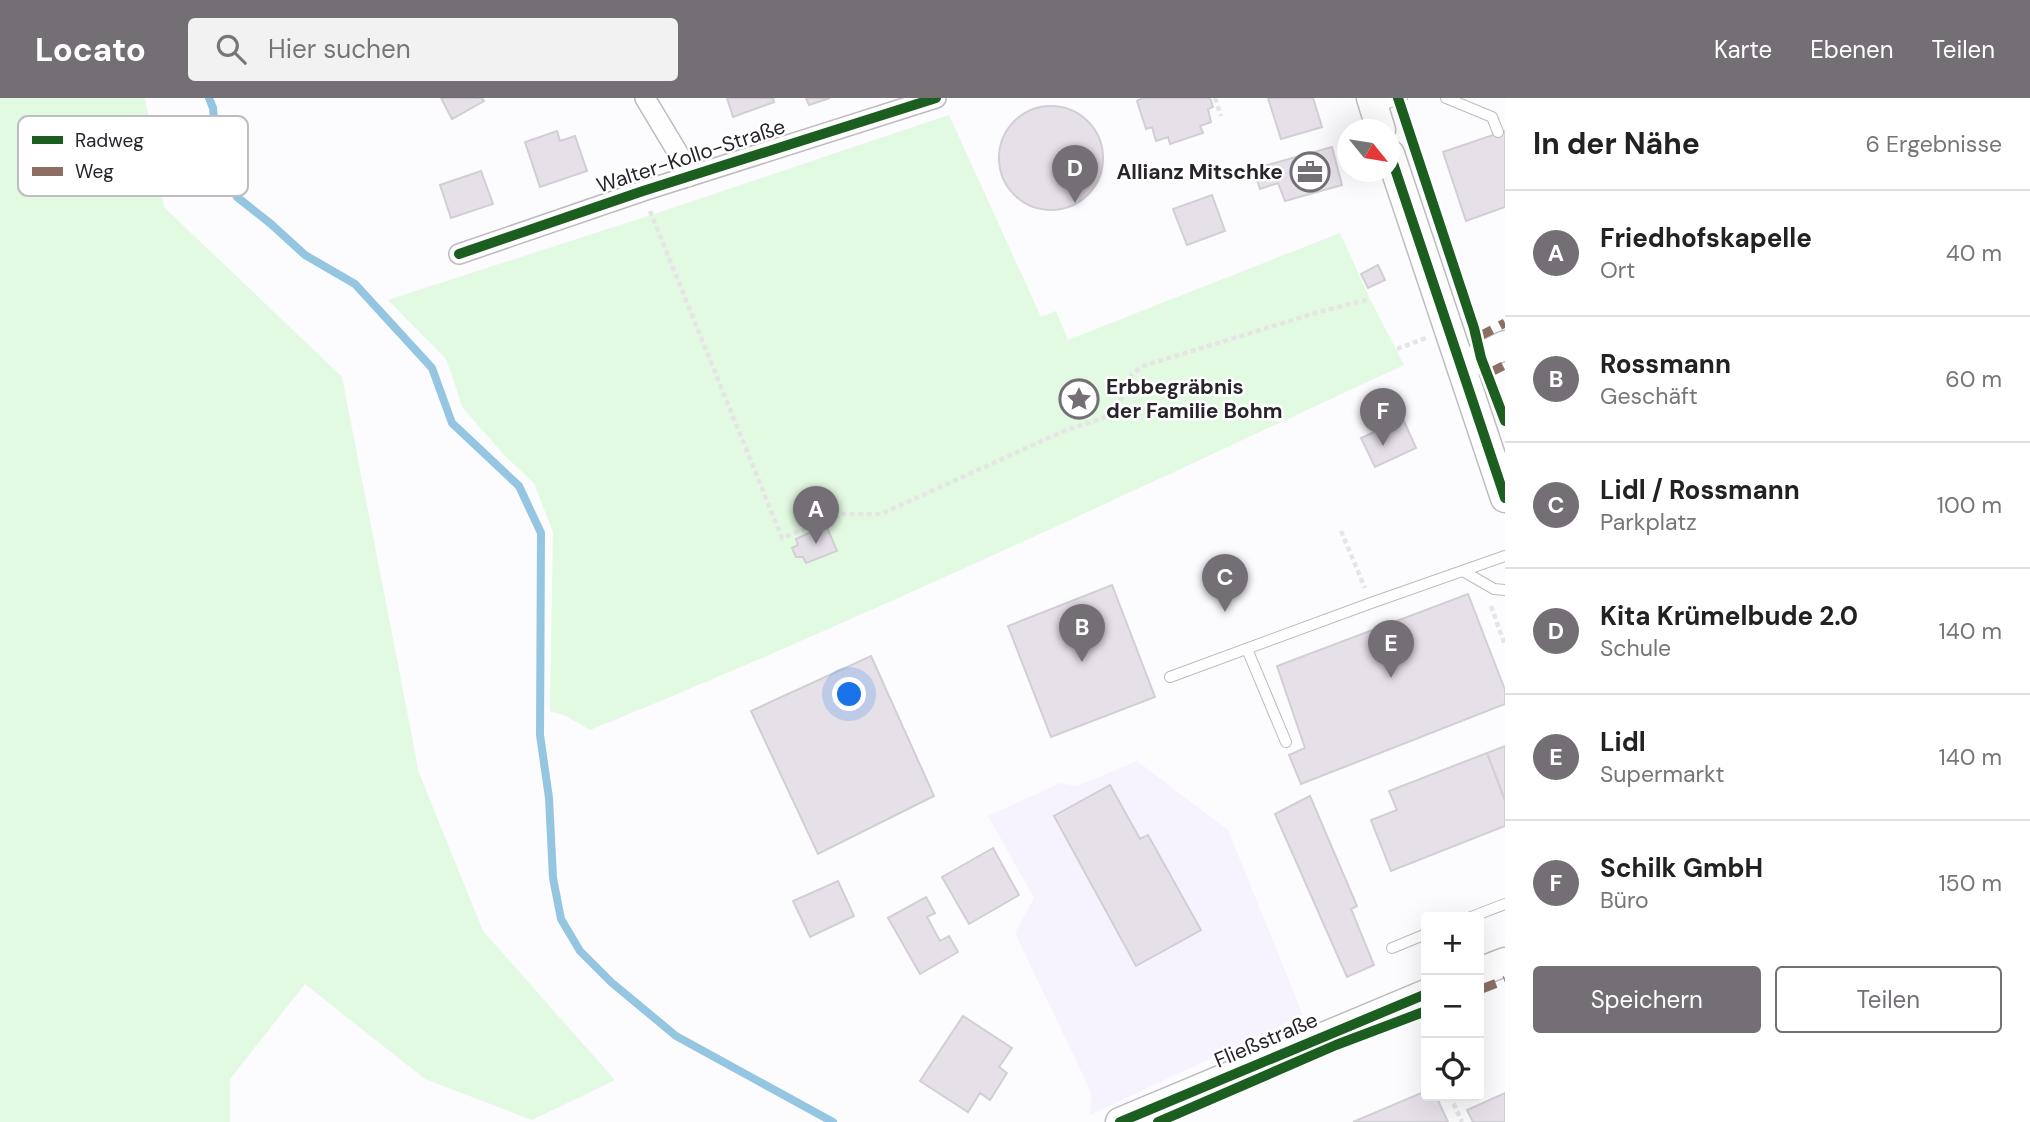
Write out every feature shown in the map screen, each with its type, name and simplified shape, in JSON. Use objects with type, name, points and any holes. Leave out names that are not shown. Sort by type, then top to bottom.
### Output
[{"type":"street","points":[[645,98],[681,158],[688,177]]},
{"type":"street","name":"Walter-Kollo-Straße","points":[[459,254],[643,191],[936,98]]},
{"type":"street","points":[[1400,182],[1505,498]]},
{"type":"street","points":[[1461,366],[1505,345]]},
{"type":"street","points":[[1484,970],[1505,962]]},
{"type":"street","name":"Fließstraße","points":[[1120,1122],[1421,995]]},
{"type":"lane","points":[[1376,112],[1402,98]]},
{"type":"lane","points":[[1446,98],[1492,117],[1498,132]]},
{"type":"lane","points":[[1170,677],[1505,556]]},
{"type":"lane","points":[[1463,571],[1494,589],[1505,590]]},
{"type":"lane","points":[[1247,649],[1286,742]]},
{"type":"lane","points":[[1484,912],[1505,904]]},
{"type":"lane","points":[[1392,948],[1421,936]]},
{"type":"path","points":[[1215,98],[1221,116]]},
{"type":"path","points":[[643,191],[782,538],[842,514],[881,514],[1066,430],[1103,418],[1118,406],[1132,374],[1143,366],[1370,299]]},
{"type":"path","points":[[1397,349],[1435,335]]},
{"type":"path","points":[[1341,531],[1371,603]]},
{"type":"path","points":[[1483,583],[1505,645]]},
{"type":"path","points":[[1452,1101],[1462,1122]]},
{"type":"shaded area","points":[[1137,761],[1228,830],[1303,1015],[1090,1115],[1091,1092],[1015,933],[1034,898],[988,816],[1060,783],[1077,786]]},
{"type":"green space","points":[[0,98],[145,98],[148,116],[18,116],[18,196],[162,196],[164,207],[342,377],[419,773],[483,931],[615,1080],[532,1120],[425,1079],[305,984],[230,1079],[230,1122],[0,1122]]},
{"type":"green space","points":[[949,115],[1041,317],[1056,311],[1068,340],[1340,233],[1404,365],[898,598],[590,730],[566,716],[550,711],[553,532],[534,483],[505,456],[463,408],[446,359],[388,300]]},
{"type":"building","points":[[441,98],[482,98],[484,101],[452,119]]},
{"type":"building","points":[[727,98],[773,98],[774,102],[733,117]]},
{"type":"building","points":[[806,98],[830,98],[809,105]]},
{"type":"building","points":[[1142,98],[1210,98],[1213,107],[1208,109],[1211,122],[1200,126],[1203,133],[1170,144],[1168,137],[1156,141],[1152,127],[1146,129],[1137,101]]},
{"type":"building","points":[[1268,98],[1313,98],[1322,127],[1281,139]]},
{"type":"building","points":[[1051,106],[1071,110],[1088,121],[1099,138],[1103,158],[1099,178],[1088,195],[1071,206],[1051,210],[1031,206],[1014,195],[1003,178],[999,158],[1003,138],[1014,121],[1031,110]]},
{"type":"building","points":[[557,131],[560,141],[575,136],[587,171],[540,187],[525,142]]},
{"type":"building","points":[[1505,131],[1505,207],[1466,221],[1443,152]]},
{"type":"building","points":[[1332,147],[1337,166],[1337,182],[1341,182],[1342,185],[1285,201],[1278,183],[1260,189],[1253,169]]},
{"type":"building","points":[[481,171],[493,204],[451,218],[440,185]]},
{"type":"building","points":[[1212,195],[1225,231],[1187,245],[1173,209]]},
{"type":"building","points":[[1378,265],[1385,280],[1368,288],[1361,274]]},
{"type":"building","points":[[1403,419],[1416,448],[1375,467],[1361,438]]},
{"type":"building","points":[[826,525],[837,551],[806,563],[803,557],[796,557],[792,548],[798,545],[796,539]]},
{"type":"building","points":[[1112,585],[1155,697],[1051,737],[1008,626]]},
{"type":"building","points":[[1468,594],[1505,690],[1505,704],[1301,784],[1289,755],[1305,748],[1277,666]]},
{"type":"building","points":[[871,656],[934,796],[818,854],[751,711]]},
{"type":"building","points":[[1505,746],[1505,800],[1487,753]]},
{"type":"building","points":[[1487,753],[1505,801],[1505,826],[1391,871],[1371,820],[1397,810],[1389,791]]},
{"type":"building","points":[[1110,785],[1140,839],[1148,835],[1201,930],[1136,966],[1054,816]]},
{"type":"building","points":[[1310,796],[1357,906],[1351,909],[1374,965],[1347,977],[1275,814]]},
{"type":"building","points":[[993,848],[1019,895],[969,924],[942,877]]},
{"type":"building","points":[[838,881],[854,916],[810,937],[793,901]]},
{"type":"building","points":[[926,897],[935,913],[927,917],[940,941],[949,936],[958,952],[920,974],[888,918]]},
{"type":"building","points":[[963,1016],[1012,1048],[999,1067],[1007,1073],[990,1100],[980,1093],[968,1112],[920,1081]]},
{"type":"building","points":[[1421,1093],[1421,1101],[1438,1101],[1448,1122],[1353,1122]]},
{"type":"building","points":[[1505,1093],[1505,1122],[1473,1122],[1467,1110]]},
{"type":"waterway","points":[[209,98],[214,116]]},
{"type":"waterway","points":[[236,196],[305,255],[355,284],[432,368],[452,423],[519,486],[541,533],[540,735],[549,798],[553,878],[561,919],[580,951],[611,982],[676,1036],[833,1122]]},
{"type":"marked path","points":[[1476,338],[1505,323]]},
{"type":"marked path","points":[[1487,374],[1505,365]]},
{"type":"marked path","points":[[1484,988],[1505,980]]},
{"type":"cycle path","points":[[459,254],[643,191],[936,98]]},
{"type":"cycle path","points":[[1398,98],[1474,328],[1481,358],[1505,421]]},
{"type":"cycle path","points":[[1399,182],[1505,498]]},
{"type":"cycle path","points":[[1120,1122],[1421,996]]},
{"type":"cycle path","points":[[1158,1122],[1336,1045],[1421,1013]]},
{"type":"place","name":"Allianz Mitschke","points":[[1310,172]]},
{"type":"place","name":"Kita Krümelbude 2.0","points":[[1075,203]]},
{"type":"place","name":"Erbbegräbnis der Familie Bohm","points":[[1079,399]]},
{"type":"place","name":"Schilk GmbH","points":[[1383,446]]},
{"type":"place","name":"Friedhofskapelle","points":[[816,544]]},
{"type":"place","name":"Lidl / Rossmann","points":[[1225,612]]},
{"type":"place","name":"Rossmann","points":[[1082,662]]},
{"type":"place","name":"Lidl","points":[[1391,678]]}]
